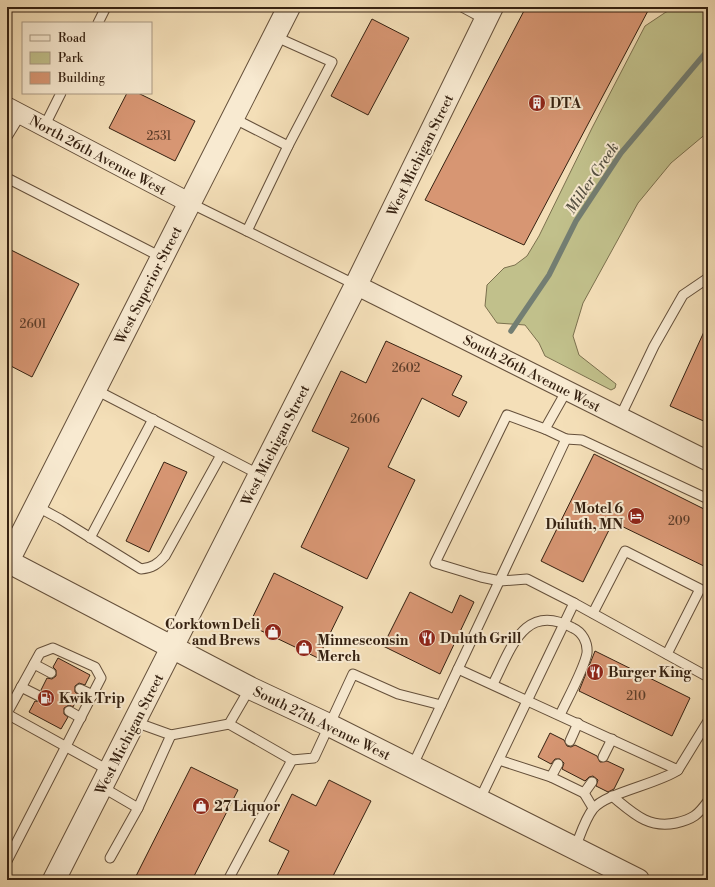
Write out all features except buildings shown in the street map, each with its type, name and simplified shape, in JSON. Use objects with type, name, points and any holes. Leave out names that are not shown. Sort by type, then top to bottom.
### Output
[{"type":"street","name":"West Superior Street","points":[[7,562],[94,389],[163,258],[289,7]]},
{"type":"street","name":"West Michigan Street","points":[[54,880],[356,285],[489,13]]},
{"type":"street","name":"North 26th Avenue West","points":[[14,110],[43,128],[190,203]]},
{"type":"street","name":"South 26th Avenue West","points":[[356,285],[708,461]]},
{"type":"street","name":"South 27th Avenue West","points":[[7,562],[250,688],[329,725],[638,880]]},
{"type":"lane","points":[[98,22],[106,7]]},
{"type":"lane","points":[[462,7],[489,13]]},
{"type":"lane","points":[[247,231],[288,146],[332,62],[274,36]]},
{"type":"lane","points":[[43,128],[60,94]]},
{"type":"lane","points":[[7,137],[14,110]]},
{"type":"lane","points":[[233,118],[288,146]]},
{"type":"lane","points":[[7,178],[163,258]]},
{"type":"lane","points":[[190,203],[356,285]]},
{"type":"lane","points":[[620,417],[654,346],[683,295],[708,278]]},
{"type":"lane","points":[[94,389],[260,475]]},
{"type":"lane","points":[[545,429],[567,390]]},
{"type":"lane","points":[[708,499],[582,440],[566,439],[545,429],[507,415],[434,563],[500,581],[527,578],[574,602],[708,677]]},
{"type":"lane","points":[[90,538],[153,419]]},
{"type":"lane","points":[[412,767],[566,439]]},
{"type":"lane","points":[[35,506],[60,519],[141,569],[150,568],[159,563],[165,556],[221,455]]},
{"type":"lane","points":[[594,613],[625,551],[700,589],[667,654]]},
{"type":"lane","points":[[479,801],[574,602]]},
{"type":"lane","points":[[493,684],[521,632],[531,624],[542,620],[557,620],[565,623],[580,631],[586,641],[587,653],[560,715]]},
{"type":"lane","points":[[7,861],[66,747],[81,718],[93,695],[101,678],[95,666],[53,648],[40,653],[7,713],[66,747],[106,779],[138,808]]},
{"type":"lane","points":[[34,664],[50,673]]},
{"type":"lane","points":[[458,669],[678,770]]},
{"type":"lane","points":[[135,722],[171,735],[229,724],[292,760],[314,758],[353,674],[398,694],[442,704]]},
{"type":"lane","points":[[21,687],[39,696]]},
{"type":"lane","points":[[80,688],[93,695]]},
{"type":"lane","points":[[229,724],[250,688]]},
{"type":"lane","points":[[69,711],[81,718]]},
{"type":"lane","points":[[575,848],[593,808],[612,796],[653,783],[678,770],[708,721]]},
{"type":"lane","points":[[570,741],[578,723]]},
{"type":"lane","points":[[110,858],[138,808],[171,735]]},
{"type":"lane","points":[[603,757],[612,739]]},
{"type":"lane","points":[[228,880],[292,760]]},
{"type":"lane","points":[[499,760],[551,777],[584,793],[593,808]]},
{"type":"lane","points":[[551,777],[558,764]]},
{"type":"lane","points":[[584,793],[592,782]]},
{"type":"lane","points":[[612,796],[642,819],[662,826],[698,815],[708,801]]},
{"type":"green space","points":[[679,7],[695,7],[708,11],[708,132],[671,163],[638,203],[583,303],[573,336],[579,355],[616,384],[615,388],[611,390],[545,356],[539,343],[525,325],[497,323],[485,306],[487,285],[504,268],[515,265],[527,256],[539,236],[592,128],[645,26],[666,12]]},
{"type":"waterway","name":"Miller Creek","points":[[511,331],[549,275],[576,221],[621,153],[708,50]]},
{"type":"place","name":"DTA","points":[[537,103]]},
{"type":"place","name":"Motel 6 Duluth, MN","points":[[636,516]]},
{"type":"place","name":"Corktown Deli and Brews","points":[[273,632]]},
{"type":"place","name":"Duluth Grill","points":[[427,638]]},
{"type":"place","name":"Minnesconsin Merch","points":[[304,648]]},
{"type":"place","name":"Burger King","points":[[595,672]]},
{"type":"place","name":"Kwik Trip","points":[[46,698]]},
{"type":"place","name":"27 Liquor","points":[[201,806]]}]
